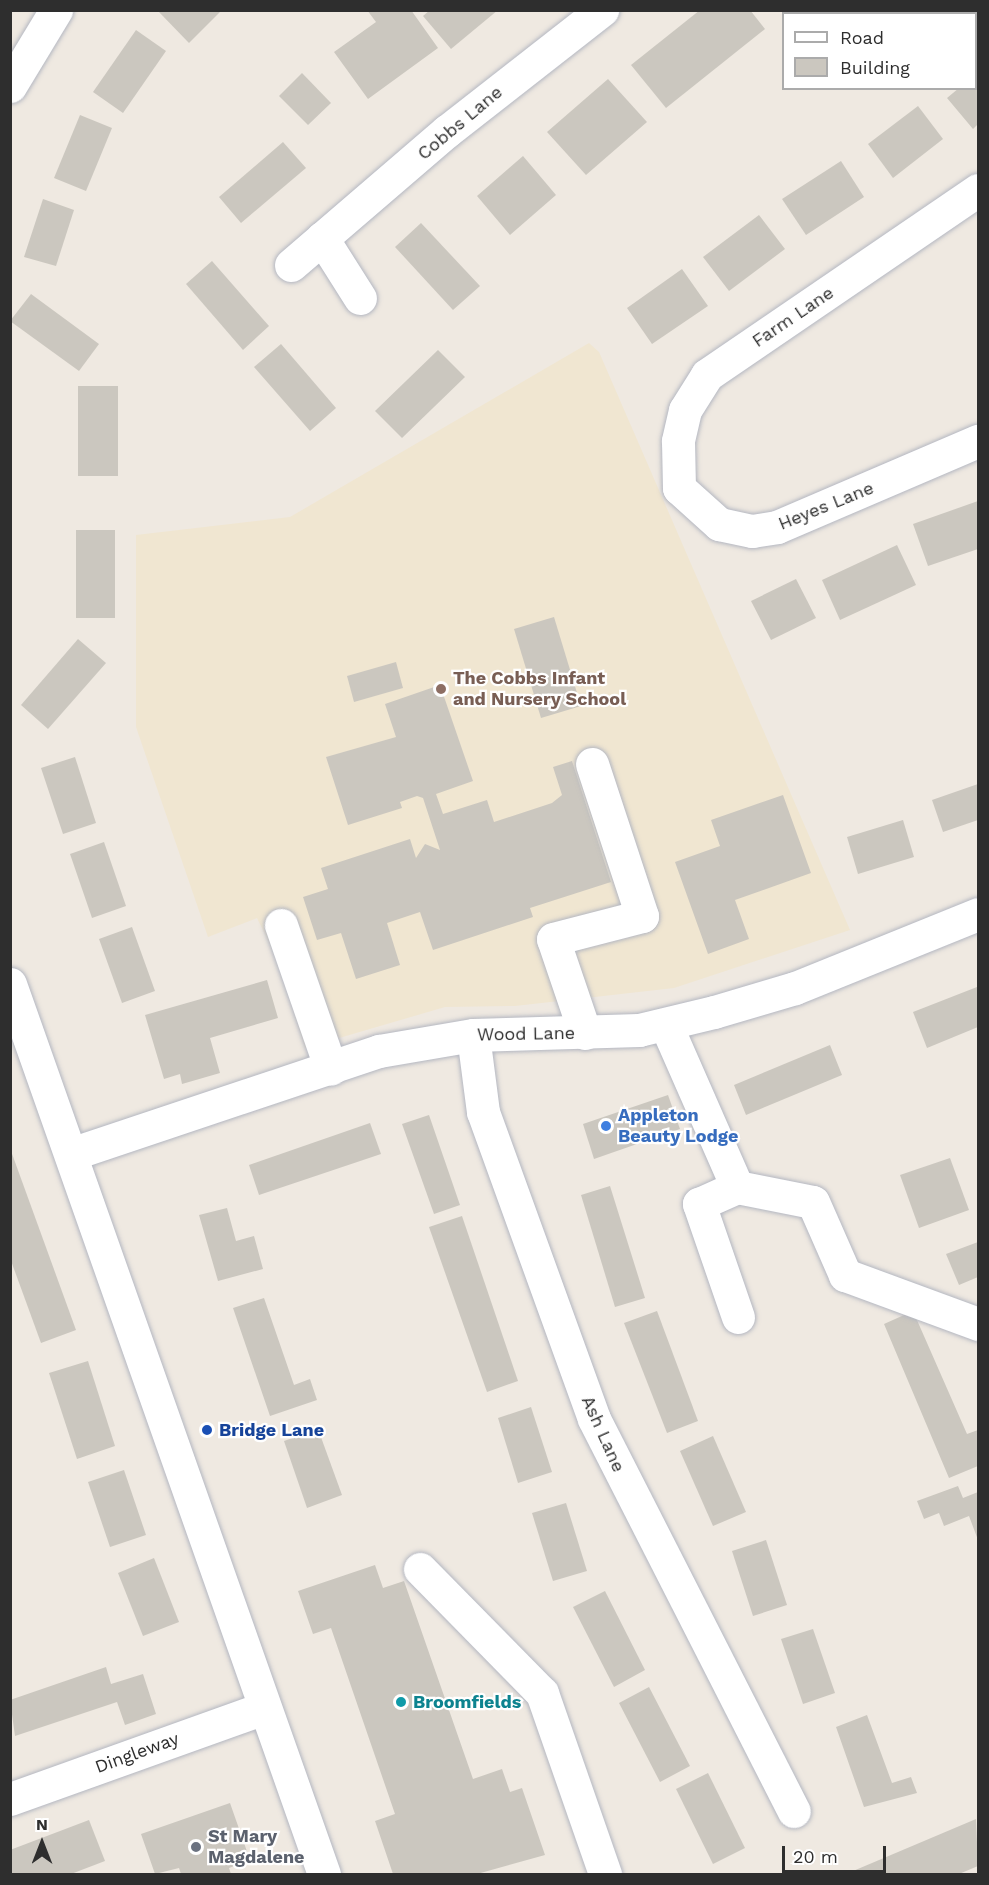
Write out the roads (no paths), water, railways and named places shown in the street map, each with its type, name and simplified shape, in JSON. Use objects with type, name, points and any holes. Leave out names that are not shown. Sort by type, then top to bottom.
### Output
[{"type":"street","points":[[10,86],[56,10]]},
{"type":"street","name":"Cobbs Lane","points":[[291,265],[602,10]]},
{"type":"street","name":"Farm Lane","points":[[679,488],[678,441],[685,410],[707,375],[978,190]]},
{"type":"street","points":[[322,238],[360,298]]},
{"type":"street","name":"Heyes Lane","points":[[679,488],[719,524],[752,531],[777,527],[978,441]]},
{"type":"street","points":[[585,1033],[553,939],[642,916],[592,764]]},
{"type":"street","name":"Wood Lane","points":[[71,1154],[379,1051],[473,1035],[585,1033],[666,1025],[795,988],[978,914]]},
{"type":"street","points":[[281,925],[331,1068]]},
{"type":"street","points":[[10,984],[324,1875]]},
{"type":"street","points":[[666,1025],[737,1187]]},
{"type":"street","name":"Ash Lane","points":[[473,1035],[483,1112],[594,1419],[794,1811]]},
{"type":"street","points":[[738,1317],[699,1204],[737,1187],[813,1202],[845,1275],[978,1324]]},
{"type":"street","points":[[420,1569],[542,1694],[605,1875]]},
{"type":"street","name":"Dingleway","points":[[10,1799],[264,1708]]},
{"type":"place","name":"The Cobbs Infant and Nursery School","points":[[441,689]]},
{"type":"place","name":"Appleton Beauty Lodge","points":[[606,1126]]},
{"type":"place","name":"Bridge Lane","points":[[207,1430]]},
{"type":"place","name":"Broomfields","points":[[401,1702]]},
{"type":"place","name":"St Mary Magdalene","points":[[196,1847]]}]
